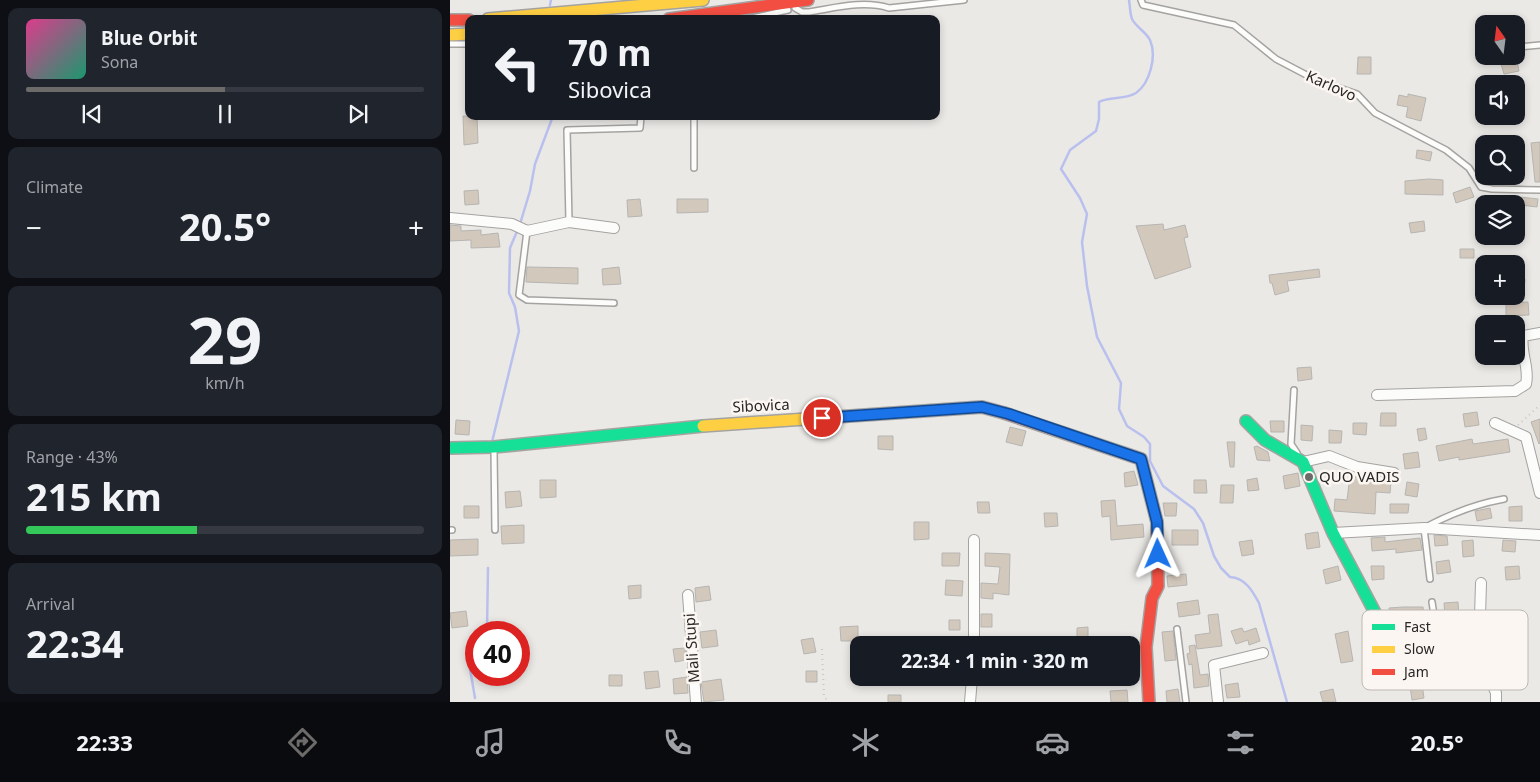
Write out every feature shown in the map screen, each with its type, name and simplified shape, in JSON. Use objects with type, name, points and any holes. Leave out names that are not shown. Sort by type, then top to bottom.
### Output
[{"type":"street","points":[[541,15],[703,0]]},
{"type":"street","points":[[698,15],[809,0]]},
{"type":"street","points":[[450,20],[465,20]]},
{"type":"street","points":[[451,42],[465,36]]},
{"type":"street","points":[[450,218],[512,224],[527,230],[569,222],[614,228]]},
{"type":"street","points":[[1377,395],[1515,391],[1526,384],[1528,376],[1521,346],[1523,336],[1540,334]]},
{"type":"street","name":"Sibovica","points":[[450,448],[494,447],[720,424],[982,407],[1009,414],[1141,459],[1157,522],[1158,586],[1152,598],[1146,647],[1149,702]]},
{"type":"street","points":[[1246,421],[1265,440],[1303,462],[1333,533],[1374,610]]},
{"type":"street","points":[[1495,423],[1526,437],[1540,493]]},
{"type":"street","points":[[1303,462],[1329,456],[1357,468],[1394,473]]},
{"type":"street","points":[[1333,533],[1424,528],[1540,536]]},
{"type":"street","points":[[974,540],[974,636]]},
{"type":"street","points":[[1480,610],[1481,583]]},
{"type":"street","name":"Mali Stupi","points":[[688,595],[696,702]]},
{"type":"street","points":[[1218,702],[1214,665],[1263,653]]},
{"type":"street","points":[[970,702],[971,686]]},
{"type":"lane","points":[[621,9],[636,0]]},
{"type":"lane","points":[[665,0],[681,3]]},
{"type":"lane","points":[[772,15],[795,8],[809,0]]},
{"type":"lane","points":[[795,8],[802,12],[809,12],[853,5],[889,8],[964,0]]},
{"type":"lane","name":"Karlovo","points":[[1141,0],[1142,5],[1234,25],[1276,59],[1316,80],[1357,94],[1375,113],[1446,150],[1469,168],[1482,187],[1540,190]]},
{"type":"lane","points":[[451,42],[465,44]]},
{"type":"lane","points":[[1525,46],[1540,45]]},
{"type":"lane","points":[[569,222],[567,130],[640,128],[641,120]]},
{"type":"lane","points":[[694,120],[694,168]]},
{"type":"lane","points":[[527,230],[519,295],[527,300],[614,303]]},
{"type":"lane","points":[[1294,390],[1292,444],[1303,462]]},
{"type":"lane","points":[[494,447],[495,530]]},
{"type":"lane","points":[[1430,579],[1424,528],[1444,517],[1482,503],[1504,499]]},
{"type":"lane","points":[[1432,602],[1433,610]]},
{"type":"lane","points":[[1177,629],[1186,702]]},
{"type":"path","points":[[1512,430],[1540,405]]},
{"type":"path","points":[[822,649],[824,696],[828,702]]},
{"type":"building","points":[[1358,57],[1371,57],[1371,74],[1357,74]]},
{"type":"building","points":[[1501,65],[1518,65],[1519,71],[1504,74]]},
{"type":"building","points":[[1408,94],[1426,98],[1421,121],[1406,117],[1408,107],[1397,105],[1399,95],[1408,97]]},
{"type":"building","points":[[463,116],[465,116],[465,120],[477,120],[478,143],[464,145]]},
{"type":"building","points":[[1540,142],[1540,182],[1535,182],[1531,143]]},
{"type":"building","points":[[1417,150],[1432,152],[1430,161],[1416,158]]},
{"type":"building","points":[[1443,180],[1443,195],[1405,194],[1405,181]]},
{"type":"building","points":[[1470,187],[1474,197],[1456,203],[1453,193]]},
{"type":"building","points":[[478,190],[479,204],[465,205],[464,191]]},
{"type":"building","points":[[1525,198],[1538,199],[1537,207],[1525,206]]},
{"type":"building","points":[[640,199],[642,216],[628,217],[627,200]]},
{"type":"building","points":[[677,199],[708,199],[708,212],[677,213]]},
{"type":"building","points":[[1424,221],[1425,231],[1411,233],[1409,223]]},
{"type":"building","points":[[1163,224],[1164,230],[1185,225],[1188,237],[1184,238],[1191,267],[1155,279],[1136,226]]},
{"type":"building","points":[[450,225],[461,226],[461,231],[481,230],[481,235],[498,233],[500,247],[471,248],[471,240],[450,241]]},
{"type":"building","points":[[1460,249],[1474,249],[1474,258],[1460,258]]},
{"type":"building","points":[[527,267],[578,268],[578,284],[526,282]]},
{"type":"building","points":[[619,267],[621,284],[603,285],[602,269]]},
{"type":"building","points":[[1319,269],[1320,277],[1287,281],[1289,291],[1275,295],[1269,275]]},
{"type":"building","points":[[1525,302],[1528,302],[1529,315],[1506,315],[1506,305],[1525,305]]},
{"type":"building","points":[[1311,367],[1312,379],[1298,381],[1297,368]]},
{"type":"building","points":[[1477,412],[1479,425],[1465,427],[1463,414]]},
{"type":"building","points":[[1381,413],[1396,413],[1396,426],[1380,426]]},
{"type":"building","points":[[1540,419],[1540,443],[1539,444],[1531,422]]},
{"type":"building","points":[[456,420],[470,421],[469,435],[455,434]]},
{"type":"building","points":[[1270,421],[1284,421],[1284,432],[1271,432]]},
{"type":"building","points":[[1353,423],[1367,423],[1366,435],[1353,434]]},
{"type":"building","points":[[1301,425],[1313,426],[1312,441],[1301,440]]},
{"type":"building","points":[[1010,427],[1026,431],[1022,446],[1006,442]]},
{"type":"building","points":[[1425,428],[1427,439],[1419,441],[1417,429]]},
{"type":"building","points":[[1329,430],[1342,431],[1341,443],[1329,443]]},
{"type":"building","points":[[878,436],[893,436],[893,450],[878,449]]},
{"type":"building","points":[[1472,439],[1473,444],[1508,439],[1510,452],[1459,460],[1459,457],[1439,461],[1436,446]]},
{"type":"building","points":[[1227,442],[1235,442],[1234,467],[1230,467]]},
{"type":"building","points":[[1257,446],[1268,452],[1270,461],[1257,460],[1254,447]]},
{"type":"building","points":[[1418,452],[1420,467],[1405,469],[1403,454]]},
{"type":"building","points":[[1134,471],[1138,485],[1125,487],[1124,473]]},
{"type":"building","points":[[1298,473],[1300,486],[1285,489],[1283,476]]},
{"type":"building","points":[[1350,476],[1391,482],[1390,493],[1376,492],[1375,514],[1334,511],[1335,499],[1347,500]]},
{"type":"building","points":[[1257,478],[1259,490],[1248,491],[1247,480]]},
{"type":"building","points":[[540,480],[556,480],[556,497],[540,498]]},
{"type":"building","points":[[1194,480],[1206,480],[1207,493],[1194,493]]},
{"type":"building","points":[[1407,482],[1419,484],[1417,497],[1405,495]]},
{"type":"building","points":[[1221,485],[1234,485],[1233,503],[1220,503]]},
{"type":"building","points":[[520,491],[522,506],[506,508],[505,492]]},
{"type":"building","points":[[1115,500],[1117,526],[1143,524],[1144,537],[1111,540],[1110,516],[1102,517],[1101,501]]},
{"type":"building","points":[[977,502],[989,502],[990,513],[978,513]]},
{"type":"building","points":[[1163,503],[1177,503],[1176,516],[1165,516]]},
{"type":"building","points":[[1390,504],[1409,504],[1408,513],[1390,513]]},
{"type":"building","points":[[464,506],[479,506],[479,518],[464,518]]},
{"type":"building","points":[[1522,506],[1522,521],[1509,521],[1509,507]]},
{"type":"building","points":[[1490,508],[1492,518],[1477,521],[1475,511]]},
{"type":"building","points":[[1044,513],[1057,513],[1058,526],[1045,527]]},
{"type":"building","points":[[914,522],[929,522],[929,539],[914,540]]},
{"type":"building","points":[[524,525],[524,543],[502,544],[501,526]]},
{"type":"building","points":[[1172,530],[1198,530],[1198,545],[1172,545]]},
{"type":"building","points":[[1318,532],[1320,547],[1307,549],[1305,534]]},
{"type":"building","points":[[1434,535],[1447,536],[1448,545],[1435,546]]},
{"type":"building","points":[[1385,537],[1385,542],[1420,538],[1422,550],[1396,553],[1396,549],[1372,551],[1371,538]]},
{"type":"building","points":[[478,539],[478,555],[450,556],[450,540]]},
{"type":"building","points":[[1252,540],[1254,554],[1242,556],[1239,542]]},
{"type":"building","points":[[1473,540],[1474,556],[1463,557],[1462,541]]},
{"type":"building","points":[[1503,540],[1516,541],[1515,552],[1502,551]]},
{"type":"building","points":[[942,553],[960,553],[959,566],[942,566]]},
{"type":"building","points":[[985,553],[1010,554],[1009,595],[993,593],[993,599],[981,598],[981,583],[998,584],[1000,567],[985,566]]},
{"type":"building","points":[[1449,560],[1451,572],[1437,574],[1436,562]]},
{"type":"building","points":[[1338,566],[1341,580],[1326,584],[1323,570]]},
{"type":"building","points":[[1371,566],[1384,566],[1384,579],[1372,580]]},
{"type":"building","points":[[1519,566],[1520,579],[1506,580],[1505,567]]},
{"type":"building","points":[[1186,574],[1187,585],[1168,587],[1167,576]]},
{"type":"building","points":[[946,580],[963,581],[962,596],[945,595]]},
{"type":"building","points":[[641,585],[641,598],[629,599],[628,586]]},
{"type":"building","points":[[709,586],[711,600],[696,602],[695,588]]},
{"type":"building","points":[[1198,600],[1200,614],[1179,617],[1177,603]]},
{"type":"building","points":[[1458,602],[1459,610],[1444,610],[1444,603]]},
{"type":"building","points":[[1423,607],[1423,610],[1389,610],[1389,608]]},
{"type":"building","points":[[466,611],[467,621],[465,621],[465,626],[452,628],[450,613]]},
{"type":"building","points":[[981,614],[992,614],[992,627],[981,627]]},
{"type":"building","points":[[1218,614],[1222,646],[1197,649],[1195,635],[1210,633],[1208,615]]},
{"type":"building","points":[[949,620],[960,620],[960,630],[949,630]]},
{"type":"building","points":[[858,626],[858,636],[850,636],[850,641],[841,641],[840,627]]},
{"type":"building","points":[[1088,627],[1088,636],[1077,636],[1077,628]]},
{"type":"building","points":[[1242,628],[1244,632],[1256,628],[1260,641],[1249,645],[1248,640],[1236,644],[1231,631]]},
{"type":"building","points":[[716,630],[718,646],[702,648],[700,632]]},
{"type":"building","points":[[1173,631],[1176,660],[1165,661],[1162,632]]},
{"type":"building","points":[[1348,631],[1353,661],[1341,663],[1335,634]]},
{"type":"building","points":[[813,638],[816,652],[804,654],[801,640]]},
{"type":"building","points":[[1195,645],[1200,675],[1208,674],[1209,686],[1194,688],[1192,664],[1189,665],[1187,654],[1190,653],[1189,646]]},
{"type":"building","points":[[685,648],[686,660],[675,662],[673,649]]},
{"type":"building","points":[[658,671],[660,687],[646,689],[644,672]]},
{"type":"building","points":[[806,671],[817,671],[817,682],[806,682]]},
{"type":"building","points":[[609,675],[622,675],[622,686],[609,686]]},
{"type":"building","points":[[687,677],[688,693],[674,694],[673,679]]},
{"type":"building","points":[[721,679],[724,700],[704,702],[701,682]]},
{"type":"building","points":[[1238,683],[1240,697],[1227,698],[1225,685]]},
{"type":"building","points":[[1178,689],[1180,702],[1167,702],[1166,691]]},
{"type":"building","points":[[1333,689],[1336,702],[1323,702],[1320,692]]},
{"type":"building","points":[[1127,690],[1128,702],[1111,702],[1110,691]]},
{"type":"building","points":[[1411,690],[1423,690],[1424,698],[1412,700]]},
{"type":"building","points":[[888,695],[901,695],[901,702],[888,702]]},
{"type":"waterway","points":[[550,5],[551,0]]},
{"type":"waterway","points":[[1129,0],[1132,19],[1148,37],[1152,46],[1151,69],[1145,83],[1136,93],[1127,97],[1099,102],[1099,119],[1096,131],[1070,150],[1061,169],[1080,198],[1087,214],[1082,242],[1087,286],[1097,337],[1121,383],[1119,409],[1127,426],[1144,437],[1150,444],[1150,461],[1163,486],[1194,509],[1203,523],[1214,556],[1221,568],[1230,577],[1244,582],[1259,603],[1287,702]]},
{"type":"waterway","points":[[520,224],[530,191],[535,164],[552,120]]},
{"type":"waterway","points":[[492,442],[519,331],[515,307],[509,293],[510,248],[518,229]]},
{"type":"waterway","points":[[487,621],[488,568]]},
{"type":"waterway","points":[[473,686],[475,698]]},
{"type":"traffic: fast","points":[[1246,421],[1265,440],[1303,462],[1333,533],[1374,610]]},
{"type":"traffic: fast","points":[[450,448],[494,447],[703,426]]},
{"type":"traffic: slow","points":[[533,15],[703,0]]},
{"type":"traffic: slow","points":[[450,35],[465,34]]},
{"type":"traffic: slow","points":[[703,426],[982,407],[1004,413]]},
{"type":"traffic: jam","points":[[698,15],[808,0]]},
{"type":"traffic: jam","points":[[450,20],[465,20]]},
{"type":"traffic: jam","points":[[1004,413],[1141,459],[1157,522],[1158,586],[1152,598],[1146,647],[1149,702]]},
{"type":"place","name":"QUO VADIS","points":[[1309,477]]},
{"type":"route","points":[[822,418],[982,407],[1009,414],[1141,459],[1150,487],[1157,522],[1158,554]]}]
